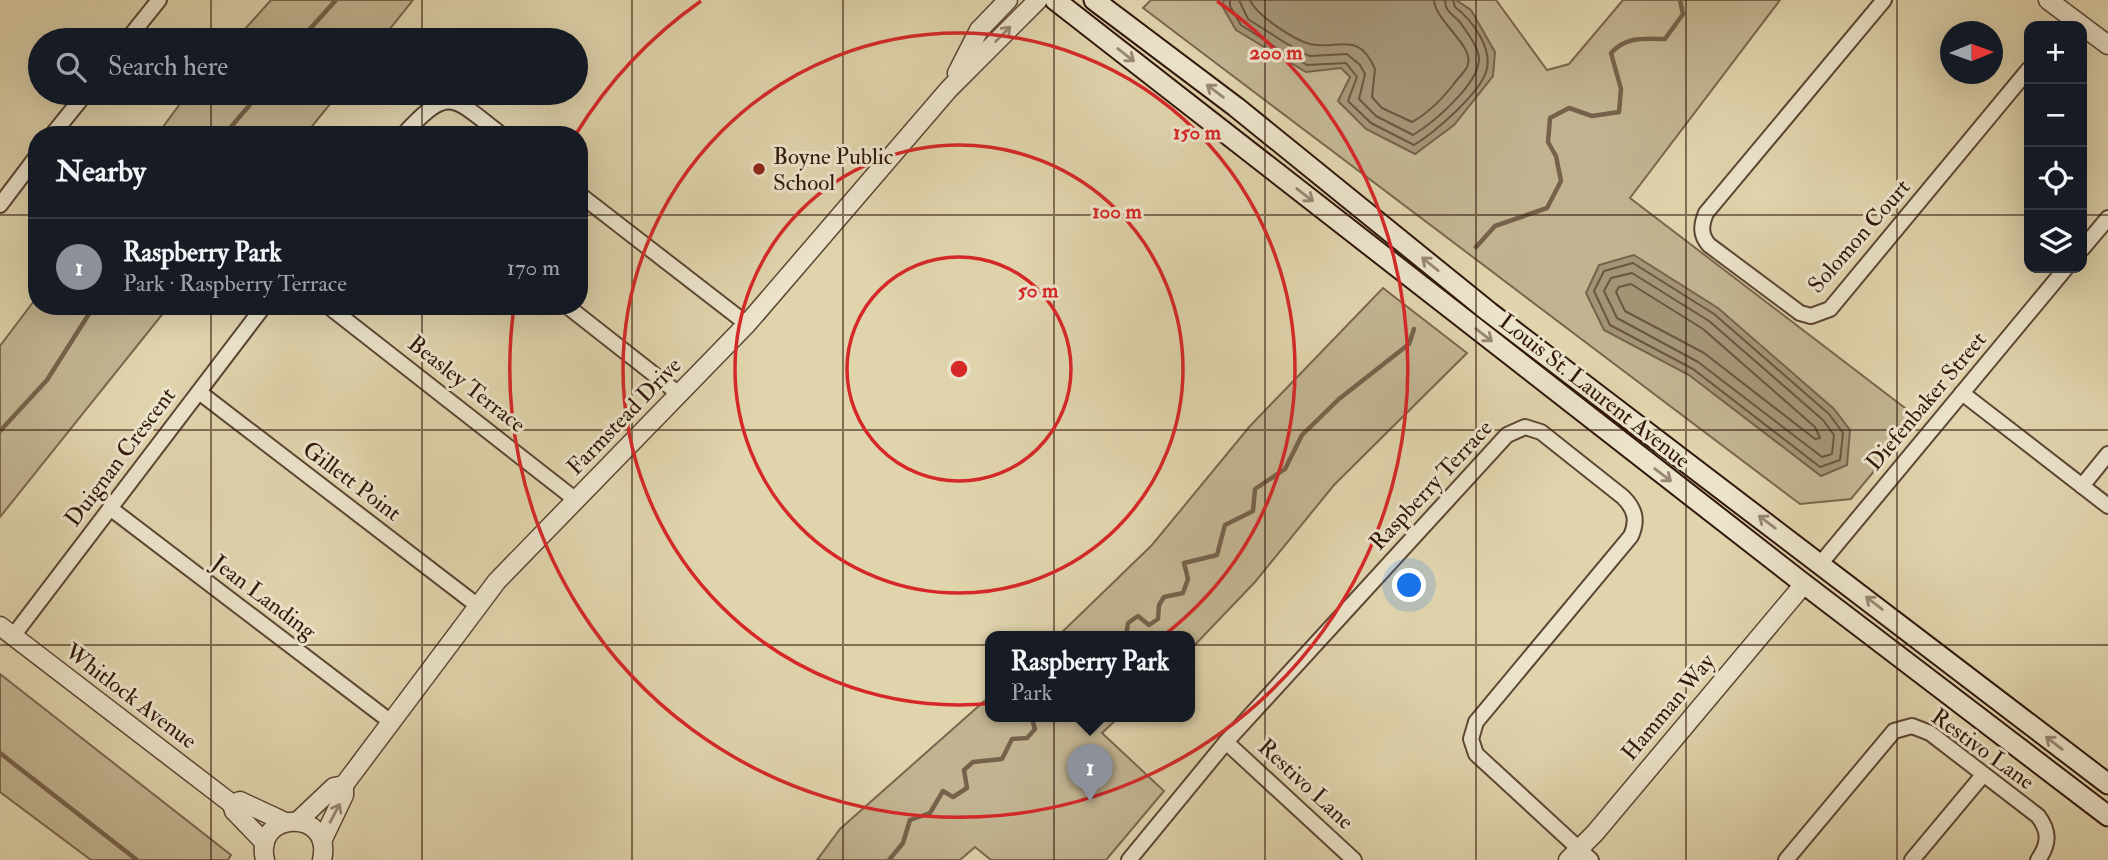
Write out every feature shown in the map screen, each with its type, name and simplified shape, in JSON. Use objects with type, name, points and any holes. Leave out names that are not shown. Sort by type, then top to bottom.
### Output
[{"type":"main road","name":"Louis St. Laurent Avenue","points":[[1055,0],[1804,584],[2108,816]]},
{"type":"main road","name":"Louis St. Laurent Avenue","points":[[1094,0],[1236,107],[1489,312],[2108,784]]},
{"type":"street","points":[[137,28],[159,0]]},
{"type":"street","name":"Farmstead Drive","points":[[949,89],[979,30],[1008,0]]},
{"type":"street","name":"Farmstead Drive","points":[[324,854],[344,795],[344,785],[478,606],[522,554],[747,324],[949,89],[1038,0]]},
{"type":"street","name":"Solomon Court","points":[[1884,0],[1706,214],[1702,223],[1704,239],[1709,245],[1800,313],[1811,316],[1830,309],[2024,75]]},
{"type":"street","points":[[2048,0],[2067,21]]},
{"type":"street","points":[[2087,33],[2108,45]]},
{"type":"street","points":[[59,126],[76,105]]},
{"type":"street","points":[[411,126],[426,110],[436,105]]},
{"type":"street","points":[[463,105],[490,126]]},
{"type":"street","points":[[0,205],[28,168]]},
{"type":"street","points":[[588,201],[747,324]]},
{"type":"street","points":[[2087,243],[2108,218]]},
{"type":"street","name":"Diefenbaker Street","points":[[1821,563],[2062,273]]},
{"type":"street","name":"Duignan Crescent","points":[[6,631],[110,508],[257,315]]},
{"type":"street","name":"Beasley Terrace","points":[[340,315],[576,500]]},
{"type":"street","points":[[578,315],[679,394]]},
{"type":"street","name":"Gillett Point","points":[[199,392],[478,606]]},
{"type":"street","points":[[1962,393],[2108,506]]},
{"type":"street","name":"Raspberry Terrace","points":[[1129,860],[1226,743],[1507,435],[1516,429],[1533,428],[1623,496],[1631,505],[1635,526],[1631,536],[1476,722],[1471,739],[1476,754],[1580,856]]},
{"type":"street","points":[[2082,486],[2108,454]]},
{"type":"street","name":"Jean Landing","points":[[110,508],[391,722]]},
{"type":"street","name":"Hamman Way","points":[[1580,856],[1804,584]]},
{"type":"street","name":"Whitlock Avenue","points":[[6,631],[232,804],[264,855]]},
{"type":"street","name":"Restivo Lane","points":[[1786,860],[1894,731],[1903,726],[1912,726],[1930,733],[2038,816],[2045,825],[2046,849],[2038,860]]},
{"type":"street","name":"Restivo Lane","points":[[1226,743],[1354,860]]},
{"type":"street","points":[[1912,860],[1983,775]]},
{"type":"street","name":"Farmstead Drive","points":[[264,855],[269,834],[291,822],[334,787],[344,785]]},
{"type":"street","name":"Whitlock Avenue","points":[[232,804],[240,801],[313,828],[324,854]]},
{"type":"shaded area","points":[[271,0],[413,0],[391,28],[246,28]]},
{"type":"shaded area","points":[[1151,0],[1496,0],[1547,70],[1569,64],[1623,0],[1780,0],[1630,198],[1918,418],[1851,499],[1800,504],[1143,8]]},
{"type":"shaded area","points":[[179,105],[329,105],[312,126],[164,126]]},
{"type":"shaded area","points":[[1383,288],[1467,353],[1334,485],[1255,582],[1195,645],[1195,631],[1063,631],[1152,545],[1250,426]]},
{"type":"shaded area","points":[[28,309],[28,315],[162,315],[0,517],[0,346]]},
{"type":"shaded area","points":[[0,674],[231,855],[228,860],[91,860],[0,792]]},
{"type":"shaded area","points":[[985,700],[985,722],[1114,722],[1102,733],[1164,791],[1106,860],[991,860],[975,847],[960,860],[817,860],[840,829]]},
{"type":"water","points":[[1224,0],[1456,0],[1471,10],[1495,52],[1493,76],[1454,125],[1415,154],[1366,129],[1338,101],[1350,77],[1341,68],[1306,72],[1236,30],[1222,6]]},
{"type":"water","points":[[1634,255],[1718,308],[1834,409],[1850,430],[1847,465],[1821,476],[1689,375],[1604,330],[1586,293],[1599,265]]},
{"type":"waterway","points":[[311,28],[336,0]]},
{"type":"waterway","points":[[1476,247],[1495,226],[1547,208],[1561,181],[1556,156],[1548,142],[1550,118],[1569,108],[1592,116],[1619,112],[1621,89],[1611,53],[1629,41],[1665,39],[1683,14],[1680,0]]},
{"type":"waterway","points":[[232,126],[250,105]]},
{"type":"waterway","points":[[0,431],[47,380],[88,315]]},
{"type":"waterway","points":[[1127,631],[1128,623],[1138,616],[1149,625],[1158,619],[1159,605],[1164,597],[1183,593],[1188,579],[1184,563],[1217,555],[1225,525],[1253,511],[1255,489],[1285,469],[1302,435],[1339,399],[1409,344],[1414,329]]},
{"type":"waterway","points":[[889,860],[903,843],[910,820],[930,813],[943,791],[953,797],[967,788],[964,770],[973,762],[1002,759],[1012,739],[1027,738],[1035,729],[1033,722]]},
{"type":"waterway","points":[[0,753],[137,860]]},
{"type":"place","name":"Boyne Public School","points":[[759,169]]},
{"type":"place","name":"Raspberry Park","points":[[1090,802]]}]
